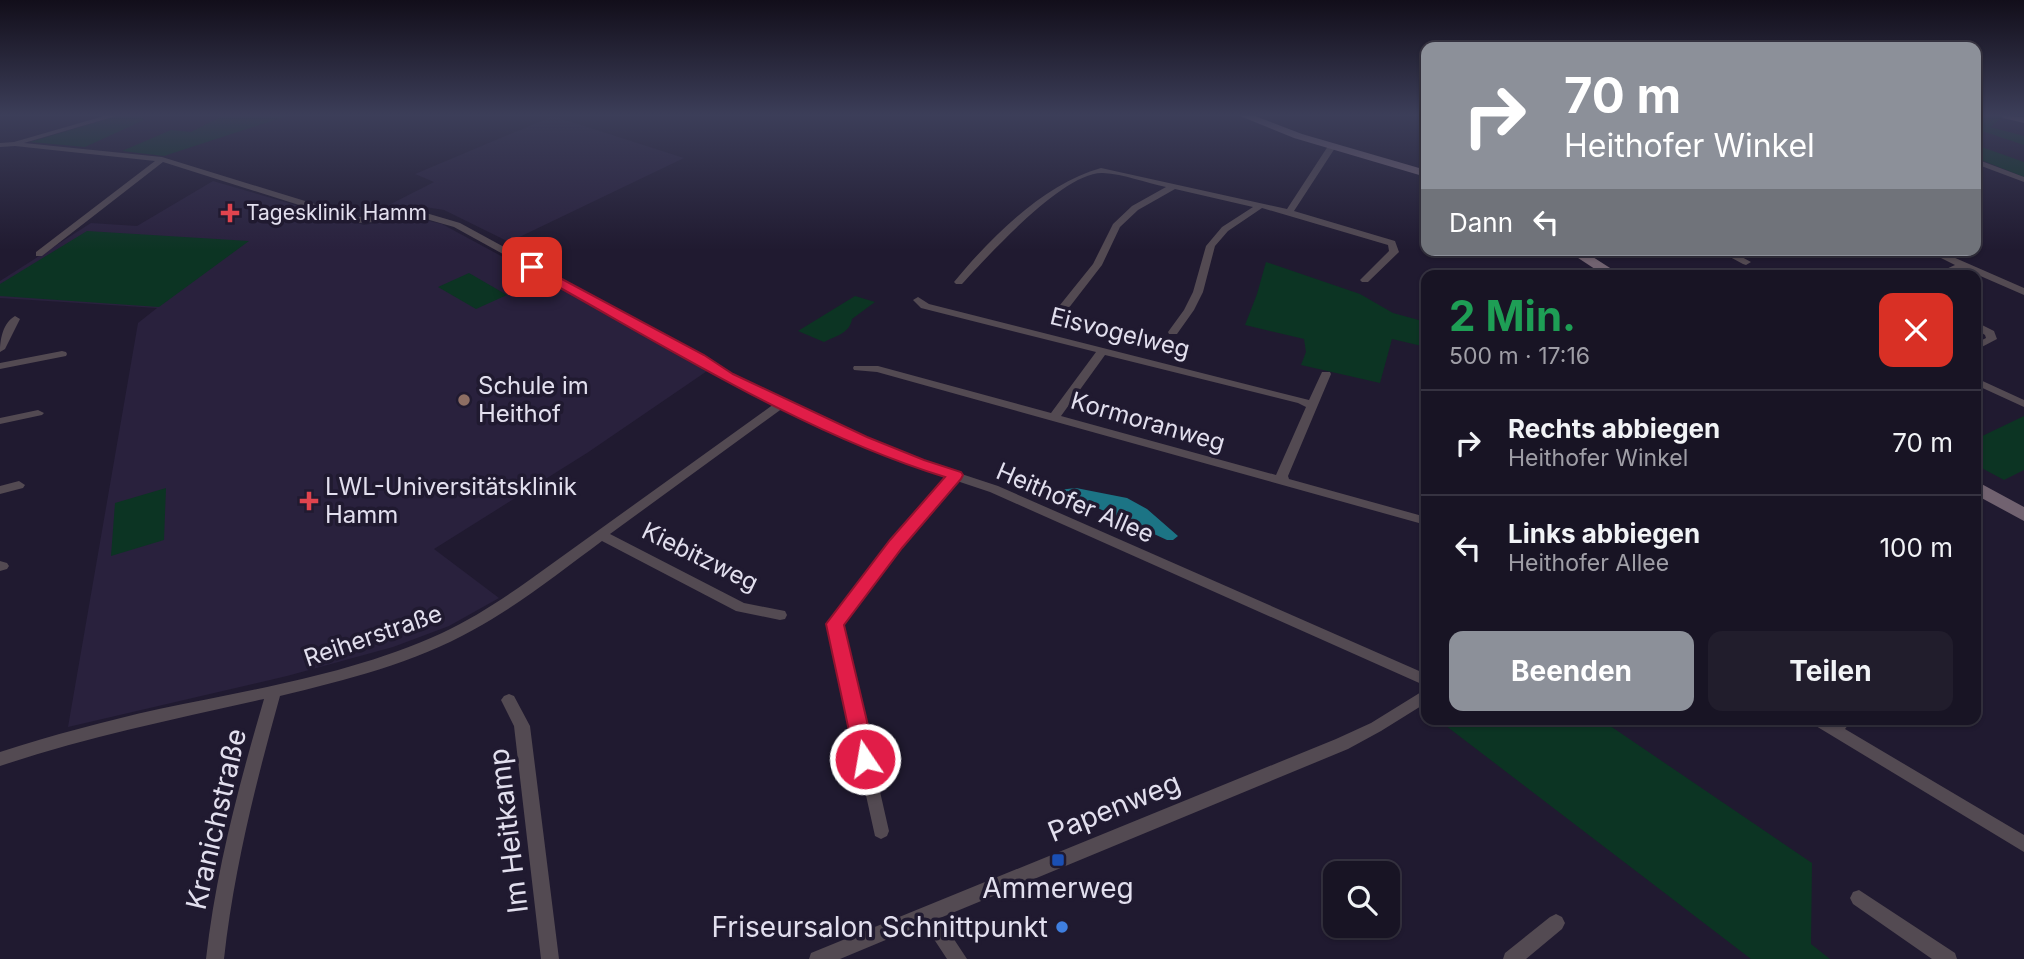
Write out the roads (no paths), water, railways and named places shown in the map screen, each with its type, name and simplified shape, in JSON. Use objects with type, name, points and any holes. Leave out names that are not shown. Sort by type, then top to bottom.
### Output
[{"type":"street","points":[[39,254],[160,161]]},
{"type":"street","name":"Heithofer Allee","points":[[168,161],[356,220],[426,216],[457,225],[699,358],[728,377],[782,403],[906,458],[1006,495],[1421,678]]},
{"type":"street","points":[[1289,212],[1323,161]]},
{"type":"street","points":[[1384,161],[1421,172]]},
{"type":"street","points":[[1981,163],[2024,180]]},
{"type":"street","points":[[959,282],[1011,228],[1039,204],[1095,171],[1106,171],[1261,205],[1392,243],[1394,253],[1365,280]]},
{"type":"street","points":[[1064,306],[1097,265],[1116,226],[1135,208],[1174,186]]},
{"type":"street","points":[[1173,332],[1198,292],[1211,246],[1225,229],[1261,205]]},
{"type":"street","points":[[1582,256],[1606,270]]},
{"type":"street","points":[[1734,256],[1746,262]]},
{"type":"street","points":[[1942,256],[1973,270]]},
{"type":"street","points":[[1950,270],[1962,265]]},
{"type":"street","points":[[1981,273],[2024,292]]},
{"type":"street","name":"Eisvogelweg","points":[[918,300],[925,306],[1301,401],[1312,407]]},
{"type":"street","points":[[0,349],[15,319]]},
{"type":"street","points":[[1981,328],[1990,333],[1992,339],[1981,344]]},
{"type":"street","points":[[1054,418],[1103,350]]},
{"type":"street","points":[[0,366],[62,354]]},
{"type":"street","name":"Kormoranweg","points":[[858,368],[878,369],[1421,520]]},
{"type":"street","points":[[1284,483],[1282,475],[1326,374]]},
{"type":"street","points":[[1981,383],[2024,404]]},
{"type":"street","name":"Reiherstraße","points":[[0,759],[45,743],[274,691],[398,656],[445,638],[500,607],[782,403]]},
{"type":"street","points":[[0,421],[38,413]]},
{"type":"street","points":[[881,831],[835,624],[896,544],[955,475]]},
{"type":"street","points":[[0,490],[19,485]]},
{"type":"street","points":[[1981,490],[2024,515]]},
{"type":"street","name":"Kiebitzweg","points":[[601,535],[741,607],[780,615]]},
{"type":"street","name":"Kranichstraße","points":[[215,959],[220,906],[241,804],[274,691]]},
{"type":"street","name":"Papenweg","points":[[818,959],[1349,741],[1421,698]]},
{"type":"street","name":"Im Heitkamp","points":[[509,700],[522,726],[550,959]]},
{"type":"street","points":[[1841,725],[2024,844]]},
{"type":"street","points":[[1858,898],[1948,959]]},
{"type":"street","points":[[927,914],[958,959]]},
{"type":"street","points":[[1512,959],[1556,923]]},
{"type":"water","points":[[1037,484],[1058,490],[1076,488],[1127,498],[1147,509],[1178,536],[1167,540],[1074,497]]},
{"type":"place","name":"Tagesklinik Hamm","points":[[230,213]]},
{"type":"place","name":"Schule im Heithof","points":[[464,400]]},
{"type":"place","name":"LWL-Universitätsklinik Hamm","points":[[309,501]]},
{"type":"place","name":"Ammerweg","points":[[1058,860]]},
{"type":"place","name":"Friseursalon Schnittpunkt","points":[[1062,927]]}]
